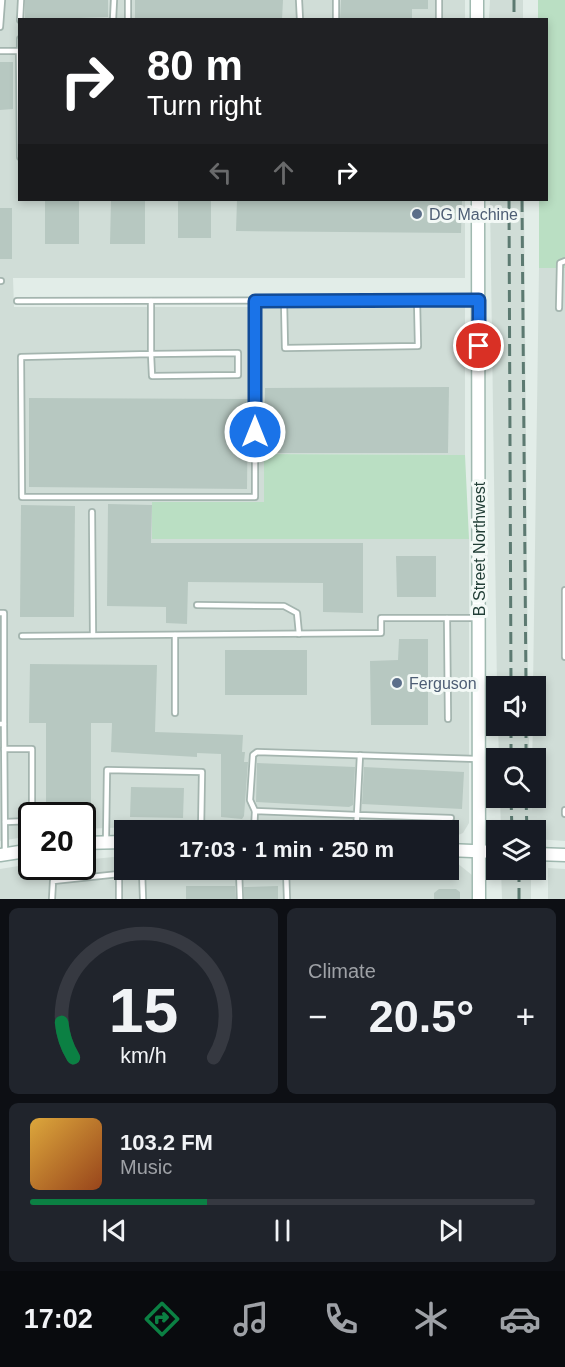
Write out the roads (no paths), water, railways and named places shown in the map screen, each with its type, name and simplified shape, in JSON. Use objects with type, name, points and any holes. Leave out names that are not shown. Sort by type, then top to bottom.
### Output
[{"type":"street","points":[[477,0],[477,18]]},
{"type":"street","name":"B Street Northwest","points":[[478,201],[479,899]]},
{"type":"street","points":[[96,843],[114,842]]},
{"type":"street","points":[[459,850],[486,851]]},
{"type":"street","points":[[2,854],[18,852]]},
{"type":"street","points":[[546,854],[565,855]]},
{"type":"lane","points":[[0,27],[2,0]]},
{"type":"lane","points":[[20,18],[21,0]]},
{"type":"lane","points":[[113,18],[114,0]]},
{"type":"lane","points":[[128,0],[128,18]]},
{"type":"lane","points":[[300,0],[300,18]]},
{"type":"lane","points":[[336,0],[336,18]]},
{"type":"lane","points":[[439,0],[439,18]]},
{"type":"lane","points":[[0,51],[18,52]]},
{"type":"lane","points":[[559,308],[560,263],[565,261]]},
{"type":"lane","points":[[284,301],[285,348],[418,346],[417,300]]},
{"type":"lane","points":[[16,301],[479,300]]},
{"type":"lane","points":[[151,301],[151,354],[152,375],[238,375],[238,353],[151,354],[21,357],[22,497],[255,497],[255,301]]},
{"type":"lane","points":[[93,512],[93,635]]},
{"type":"lane","points":[[565,590],[565,657]]},
{"type":"lane","points":[[197,605],[284,606],[297,613],[299,634]]},
{"type":"lane","points":[[0,613],[4,613],[2,854]]},
{"type":"lane","points":[[22,636],[381,633],[381,618],[479,618]]},
{"type":"lane","points":[[447,618],[448,719]]},
{"type":"lane","points":[[175,635],[175,713]]},
{"type":"lane","points":[[4,749],[32,749],[32,802]]},
{"type":"lane","points":[[255,820],[255,811],[250,800],[254,753],[479,759]]},
{"type":"lane","points":[[357,820],[360,755]]},
{"type":"lane","points":[[106,843],[107,770],[202,772],[201,820]]},
{"type":"lane","points":[[255,811],[451,818]]},
{"type":"lane","points":[[4,822],[18,822]]},
{"type":"lane","points":[[52,899],[53,882],[114,875]]},
{"type":"lane","points":[[120,880],[120,899]]},
{"type":"lane","points":[[142,880],[143,899]]},
{"type":"lane","points":[[239,880],[240,899]]},
{"type":"lane","points":[[286,880],[286,899]]},
{"type":"railway","points":[[514,0],[514,18]]},
{"type":"railway","points":[[509,201],[511,676]]},
{"type":"railway","points":[[522,201],[526,676]]},
{"type":"railway","points":[[511,736],[511,748]]},
{"type":"railway","points":[[526,736],[526,748]]},
{"type":"railway","points":[[511,808],[512,820]]},
{"type":"railway","points":[[526,808],[527,820]]},
{"type":"railway","points":[[519,880],[519,899]]},
{"type":"place","name":"DG Machine","points":[[417,214]]},
{"type":"place","name":"Ferguson","points":[[397,683]]}]
